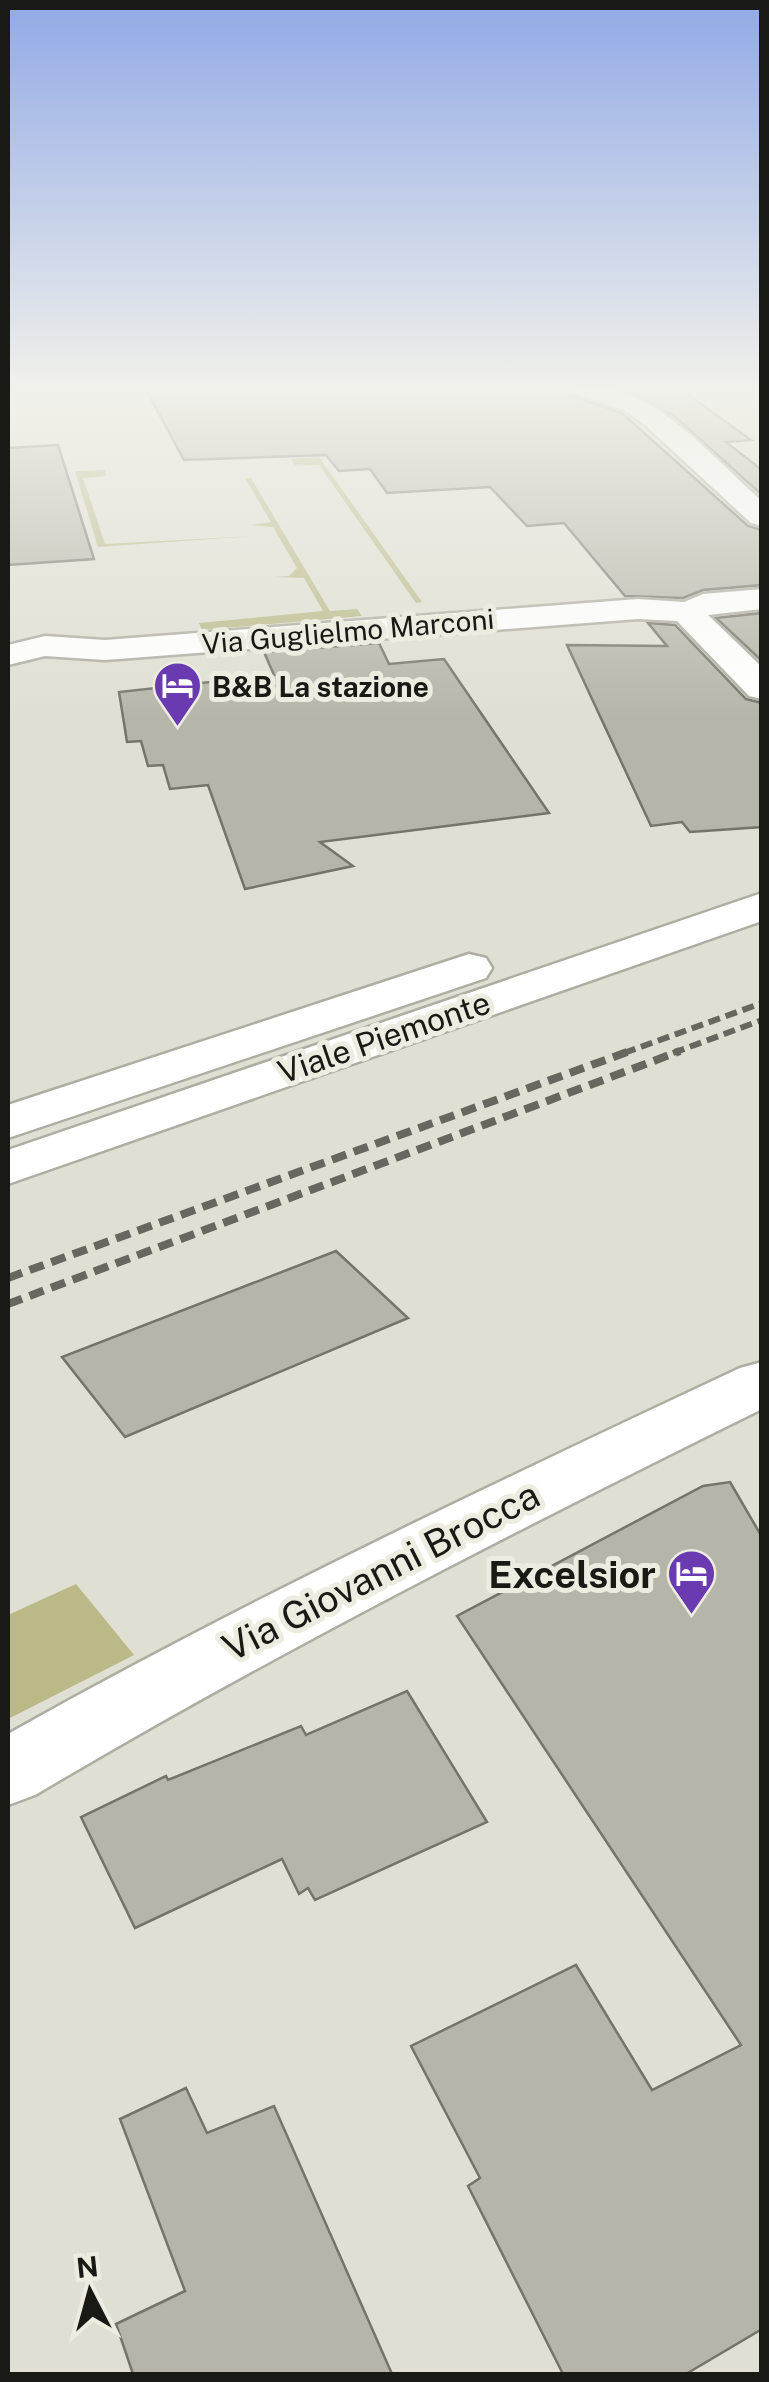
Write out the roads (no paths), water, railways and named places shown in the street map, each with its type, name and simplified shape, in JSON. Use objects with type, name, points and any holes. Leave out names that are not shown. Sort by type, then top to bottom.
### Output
[{"type":"street","points":[[739,497],[762,518]]},
{"type":"street","name":"Via Guglielmo Marconi","points":[[692,616],[702,604],[762,599]]},
{"type":"street","name":"Via Guglielmo Marconi","points":[[8,655],[44,646],[105,650],[638,609],[692,616],[762,615]]},
{"type":"street","points":[[692,616],[762,688]]},
{"type":"street","points":[[8,638],[44,646]]},
{"type":"street","name":"Viale Piemonte","points":[[8,1122],[762,871]]},
{"type":"street","name":"Viale Piemonte","points":[[8,1168],[762,906]]},
{"type":"street","name":"Via Giovanni Brocca","points":[[8,1772],[164,1682],[449,1534],[753,1403]]},
{"type":"railway","points":[[624,1053],[762,1003]]},
{"type":"railway","points":[[673,1053],[762,1020]]},
{"type":"railway","points":[[8,1278],[630,1051]]},
{"type":"railway","points":[[8,1304],[680,1051]]},
{"type":"place","name":"B&B La stazione","points":[[177,728]]},
{"type":"place","name":"Excelsior","points":[[691,1616]]}]
